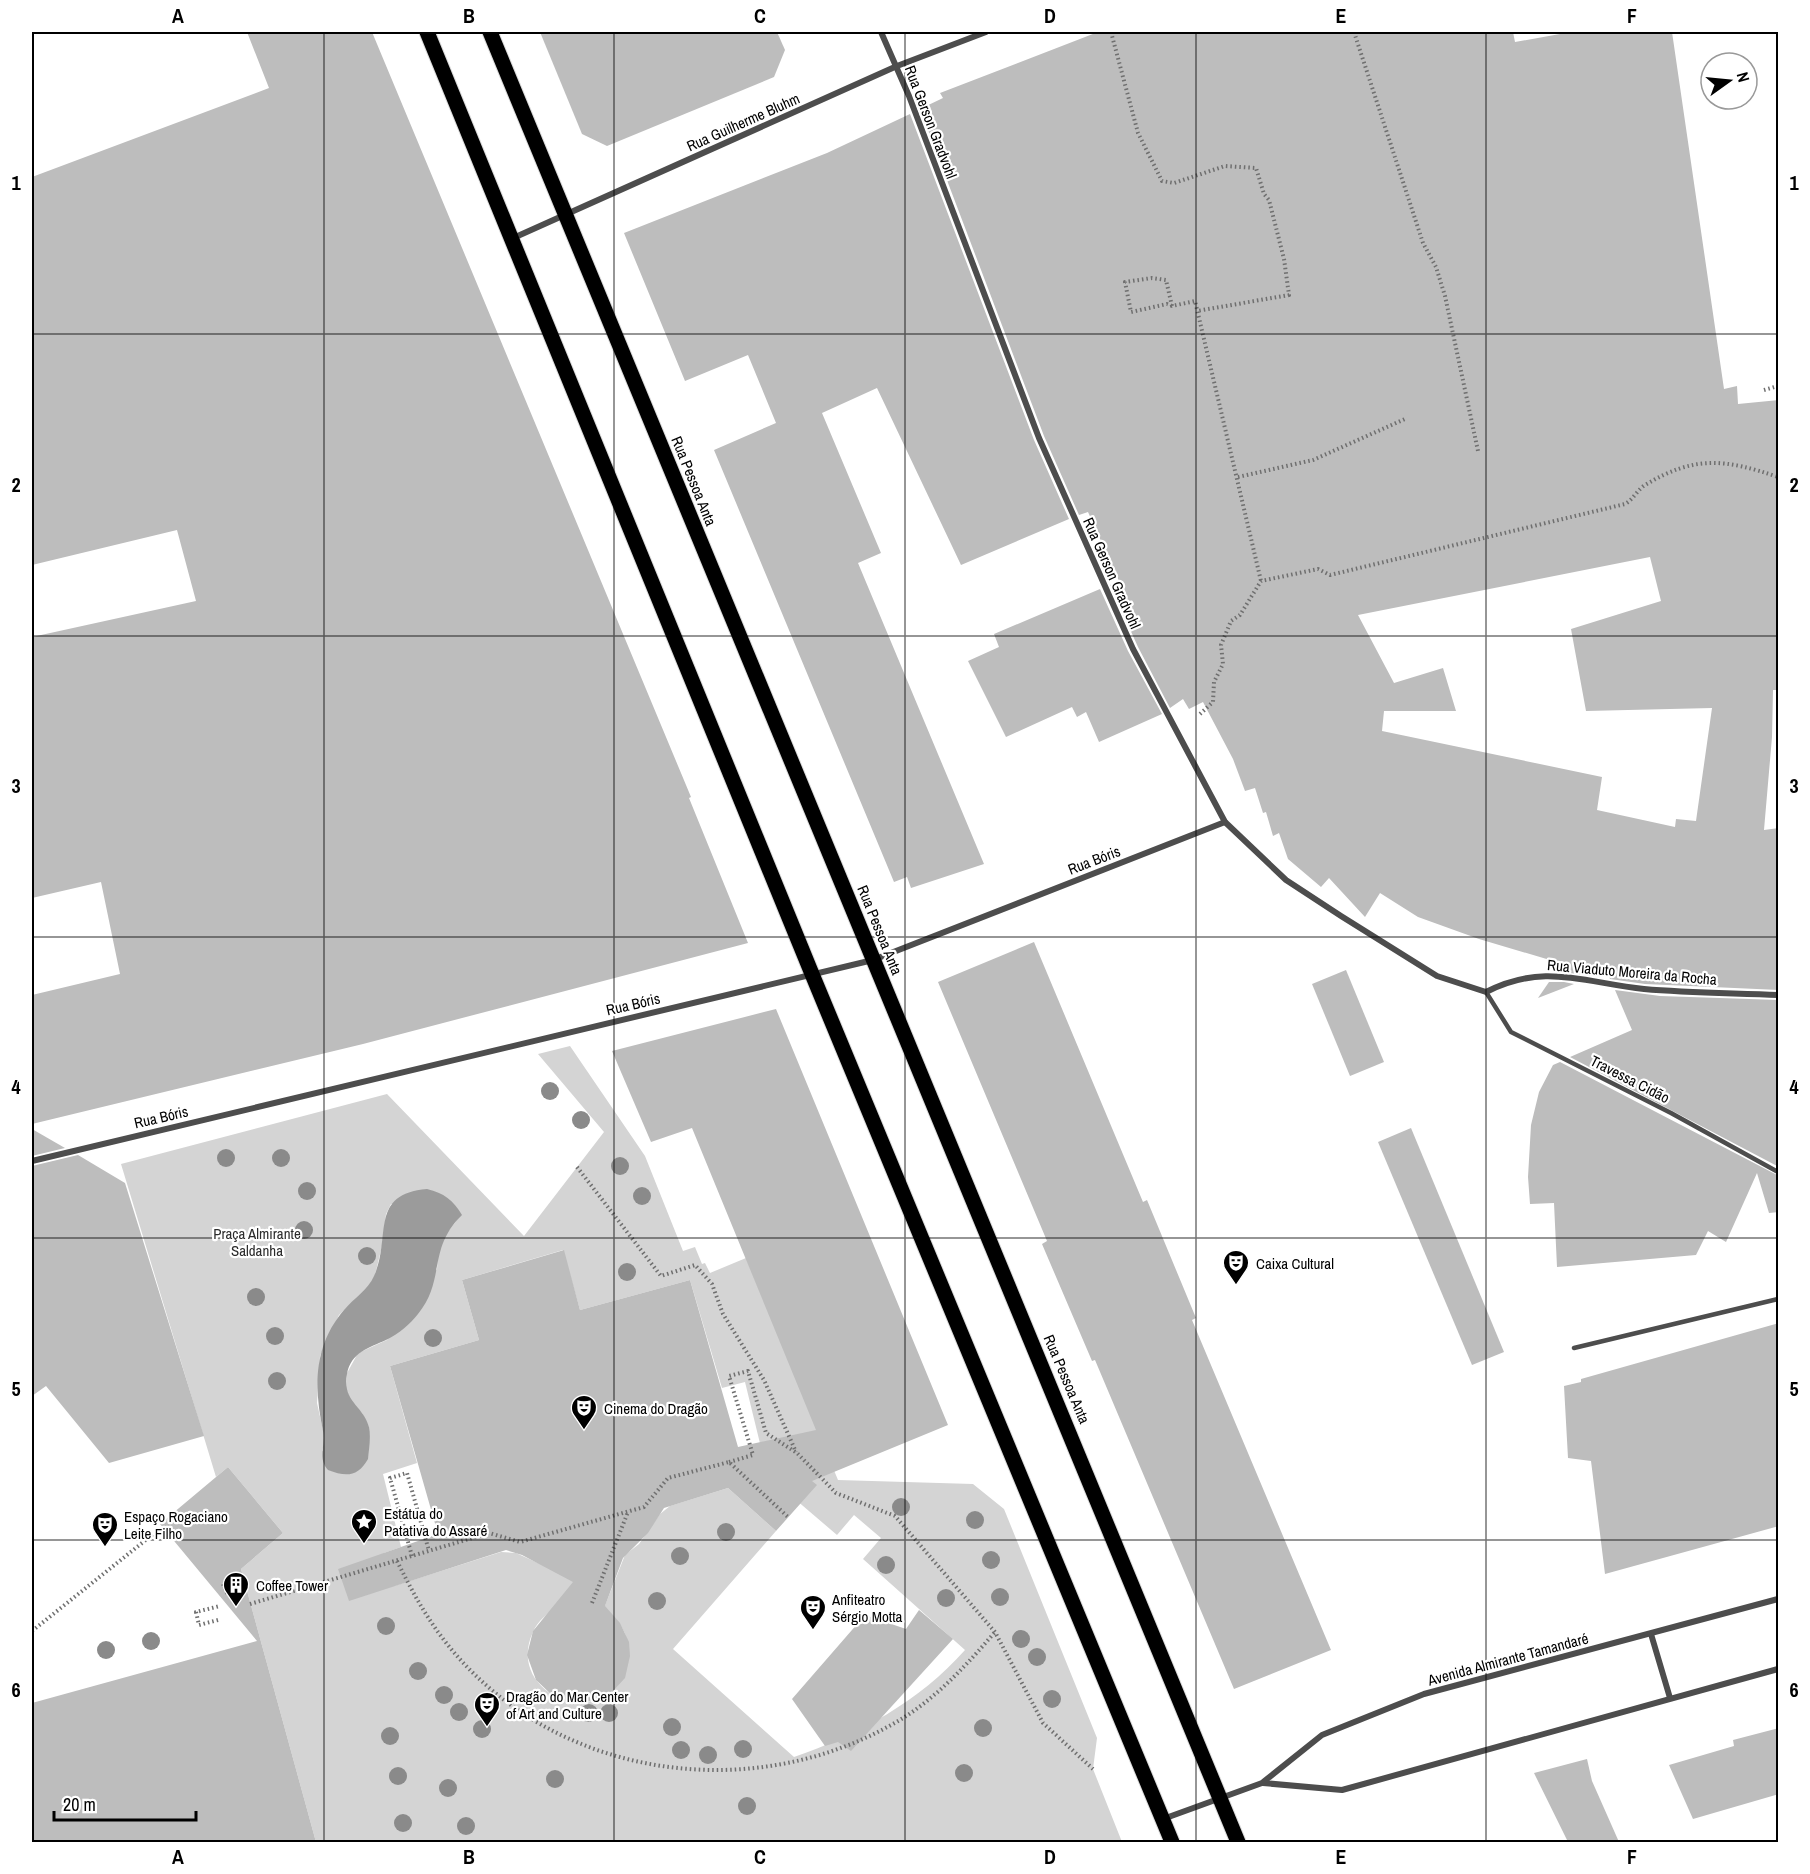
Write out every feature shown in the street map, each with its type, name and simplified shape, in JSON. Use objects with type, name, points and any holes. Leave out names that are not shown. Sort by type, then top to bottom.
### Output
[{"type":"main road","points":[[427,32],[812,974],[1172,1842]]},
{"type":"main road","name":"Rua Pessoa Anta","points":[[490,32],[1238,1842]]},
{"type":"street","name":"Rua Gerson Gradvohl","points":[[881,32],[897,66],[1039,438],[1133,649],[1225,822],[1286,880],[1341,916],[1437,976],[1486,992]]},
{"type":"street","name":"Rua Guilherme Bluhm","points":[[511,238],[897,66],[986,32]]},
{"type":"street","name":"Rua Bóris","points":[[32,1161],[873,960],[1225,822]]},
{"type":"street","name":"Rua Viaduto Moreira da Rocha","points":[[1486,992],[1502,983],[1549,974],[1644,988],[1779,995]]},
{"type":"street","name":"Avenida Almirante Tamandaré","points":[[1163,1820],[1262,1783],[1322,1735],[1424,1694],[1779,1599]]},
{"type":"street","points":[[1651,1634],[1670,1698]]},
{"type":"street","name":"Avenida Almirante Tamandaré","points":[[1262,1783],[1342,1790],[1779,1669]]},
{"type":"lane","name":"Travessa Cidão","points":[[1486,992],[1510,1032],[1671,1113],[1779,1172]]},
{"type":"lane","points":[[1574,1348],[1779,1299]]},
{"type":"path","points":[[1111,32],[1138,133],[1162,181],[1174,183],[1225,166],[1256,168],[1264,194],[1269,200],[1284,259],[1289,295],[1197,311]]},
{"type":"path","points":[[1354,32],[1423,243],[1436,267],[1445,296],[1478,451]]},
{"type":"path","points":[[1172,306],[1166,280],[1152,278],[1125,282],[1131,312],[1167,304],[1172,306],[1195,301],[1262,581]]},
{"type":"path","points":[[1764,390],[1779,386]]},
{"type":"path","points":[[1238,477],[1313,460],[1405,419]]},
{"type":"path","points":[[1179,733],[1213,702],[1214,682],[1222,664],[1221,645],[1231,621],[1240,615],[1262,581],[1318,569],[1330,574],[1625,504],[1634,499],[1642,487],[1677,467],[1721,461],[1779,477]]},
{"type":"path","points":[[577,1167],[661,1276],[695,1265],[712,1284],[723,1314],[764,1380],[797,1453]]},
{"type":"path","points":[[250,1604],[489,1533],[520,1542],[644,1507],[668,1478],[753,1455],[729,1376],[748,1371],[766,1433],[797,1453],[836,1493],[895,1516],[995,1632],[1043,1723],[1093,1769]]},
{"type":"path","points":[[729,1462],[788,1517]]},
{"type":"path","points":[[411,1556],[390,1478],[407,1473],[429,1551]]},
{"type":"path","points":[[592,1603],[629,1511]]},
{"type":"path","points":[[32,1631],[162,1527]]},
{"type":"path","points":[[397,1561],[417,1600],[441,1636],[470,1670],[503,1698],[543,1725],[579,1743],[620,1758],[666,1768],[717,1772],[760,1769],[805,1760],[849,1745],[892,1725],[930,1698],[965,1667],[995,1632]]},
{"type":"path","points":[[223,1584],[228,1595]]},
{"type":"path","points":[[218,1620],[199,1625],[196,1612],[220,1606]]},
{"type":"green space","name":"Praça Almirante Saldanha","points":[[570,1046],[645,1156],[683,1251],[695,1247],[702,1264],[705,1263],[710,1273],[746,1258],[838,1480],[973,1484],[1004,1509],[1097,1738],[1093,1769],[1122,1842],[316,1842],[241,1569],[283,1533],[228,1467],[216,1477],[121,1164],[387,1094],[524,1236],[604,1132],[538,1054]],"holes":[[[391,1204],[461,1215],[443,1238],[438,1254],[437,1269],[387,1340],[358,1353],[347,1373],[346,1388],[351,1402],[362,1413],[369,1427],[368,1459],[322,1451],[325,1439],[317,1403],[320,1356],[339,1315],[369,1286],[375,1275],[386,1214]],[[563,1250],[580,1310],[690,1280],[722,1388],[745,1382],[768,1476],[837,1535],[854,1515],[881,1538],[863,1559],[965,1650],[928,1685],[864,1727],[794,1757],[673,1649],[776,1531],[728,1488],[670,1506],[660,1514],[639,1544],[625,1555],[604,1608],[624,1630],[629,1651],[628,1659],[619,1683],[604,1697],[584,1703],[564,1700],[546,1690],[533,1675],[528,1655],[533,1632],[538,1624],[595,1566],[549,1568],[516,1553],[501,1552],[394,1586],[384,1553],[401,1547],[383,1474],[417,1463],[390,1366],[479,1340],[462,1280]]]},
{"type":"shaded area","points":[[427,1189],[448,1198],[462,1215],[444,1240],[432,1289],[418,1314],[395,1335],[362,1352],[349,1367],[347,1391],[369,1427],[368,1459],[360,1469],[351,1474],[328,1470],[322,1456],[324,1436],[318,1399],[318,1368],[326,1338],[344,1310],[368,1286],[374,1276],[379,1262],[385,1220],[389,1209],[396,1199]]},
{"type":"building","points":[[247,32],[372,32],[691,797],[689,798],[748,943],[363,1044],[32,1124],[32,995],[120,974],[101,882],[32,898],[32,637],[196,601],[177,530],[32,565],[32,177],[269,88]]},
{"type":"building","points":[[540,32],[777,32],[785,50],[774,77],[607,146],[582,134]]},
{"type":"building","points":[[1098,32],[1513,32],[1515,42],[1571,32],[1672,32],[1724,389],[1737,386],[1738,404],[1779,400],[1779,690],[1773,690],[1772,737],[1764,830],[1779,828],[1779,990],[1645,984],[1610,979],[1606,970],[1593,976],[1555,971],[1560,963],[1479,939],[1418,917],[1380,893],[1365,917],[1329,878],[1321,887],[1288,859],[1279,833],[1273,836],[1266,812],[1263,813],[1255,788],[1245,791],[1233,759],[1203,702],[1189,709],[1183,699],[1170,708],[1138,647],[1110,585],[1119,581],[1088,512],[1079,515],[1044,436],[920,109],[943,98],[940,93]],"holes":[[[1650,557],[1661,601],[1571,629],[1586,711],[1712,708],[1696,821],[1676,819],[1675,827],[1597,810],[1602,777],[1382,731],[1384,711],[1456,711],[1443,668],[1394,683],[1358,615]]]},
{"type":"building","points":[[910,114],[1034,440],[1069,519],[961,565],[877,388],[822,413],[881,553],[858,563],[984,864],[911,888],[907,877],[894,882],[714,450],[776,423],[748,355],[685,381],[624,233],[827,153]]},
{"type":"building","points":[[1100,589],[1128,651],[1162,714],[1099,742],[1086,712],[1077,717],[1072,707],[1006,737],[968,661],[999,647],[994,634]]},
{"type":"building","points":[[1034,942],[1143,1202],[1147,1200],[1196,1318],[1192,1320],[1331,1650],[1234,1689],[1095,1360],[1092,1361],[1042,1244],[1047,1241],[938,982]]},
{"type":"building","points":[[1346,970],[1384,1062],[1350,1076],[1312,984]]},
{"type":"building","points":[[1549,982],[1564,982],[1574,984],[1538,998]]},
{"type":"building","points":[[1615,990],[1660,996],[1779,1000],[1779,1167],[1570,1057],[1632,1030]]},
{"type":"building","points":[[776,1009],[948,1425],[812,1481],[817,1485],[776,1531],[728,1488],[664,1508],[648,1533],[623,1558],[605,1606],[620,1623],[629,1642],[630,1656],[625,1678],[613,1691],[595,1701],[570,1703],[554,1697],[536,1680],[527,1655],[533,1631],[573,1582],[522,1555],[506,1550],[349,1601],[338,1569],[438,1534],[390,1366],[479,1340],[462,1280],[564,1250],[580,1310],[690,1280],[738,1447],[816,1430],[692,1128],[651,1142],[612,1051]]},
{"type":"building","points":[[1560,1062],[1779,1176],[1779,1212],[1769,1213],[1757,1173],[1726,1242],[1708,1231],[1696,1255],[1557,1267],[1554,1203],[1530,1204],[1528,1177],[1531,1125],[1539,1092],[1553,1065]]},
{"type":"building","points":[[1411,1128],[1504,1352],[1472,1365],[1378,1142]]},
{"type":"building","points":[[32,1129],[65,1148],[32,1156]]},
{"type":"building","points":[[78,1155],[125,1183],[204,1436],[109,1463],[46,1386],[32,1396],[32,1166]]},
{"type":"building","points":[[1779,1323],[1779,1526],[1605,1574],[1591,1461],[1568,1458],[1564,1386],[1581,1382],[1581,1379]]},
{"type":"building","points":[[228,1467],[283,1533],[241,1569],[316,1842],[32,1842],[32,1703],[257,1641],[160,1524]]},
{"type":"building","points":[[919,1610],[953,1639],[851,1751],[838,1742],[825,1746],[792,1699],[865,1615],[906,1629]]},
{"type":"building","points":[[1779,1728],[1779,1794],[1693,1819],[1669,1765],[1734,1746],[1733,1740]]},
{"type":"building","points":[[1587,1759],[1592,1781],[1619,1842],[1568,1842],[1534,1773]]},
{"type":"place","name":"Caixa Cultural","points":[[1236,1286]]},
{"type":"place","name":"Cinema do Dragão","points":[[584,1431]]},
{"type":"place","name":"Estátua do Patativa do Assaré","points":[[364,1545]]},
{"type":"place","name":"Espaço Rogaciano Leite Filho","points":[[105,1548]]},
{"type":"place","name":"Coffee Tower","points":[[236,1608]]},
{"type":"place","name":"Anfiteatro Sérgio Motta","points":[[813,1631]]},
{"type":"place","name":"Dragão do Mar Center of Art and Culture","points":[[487,1728]]}]
